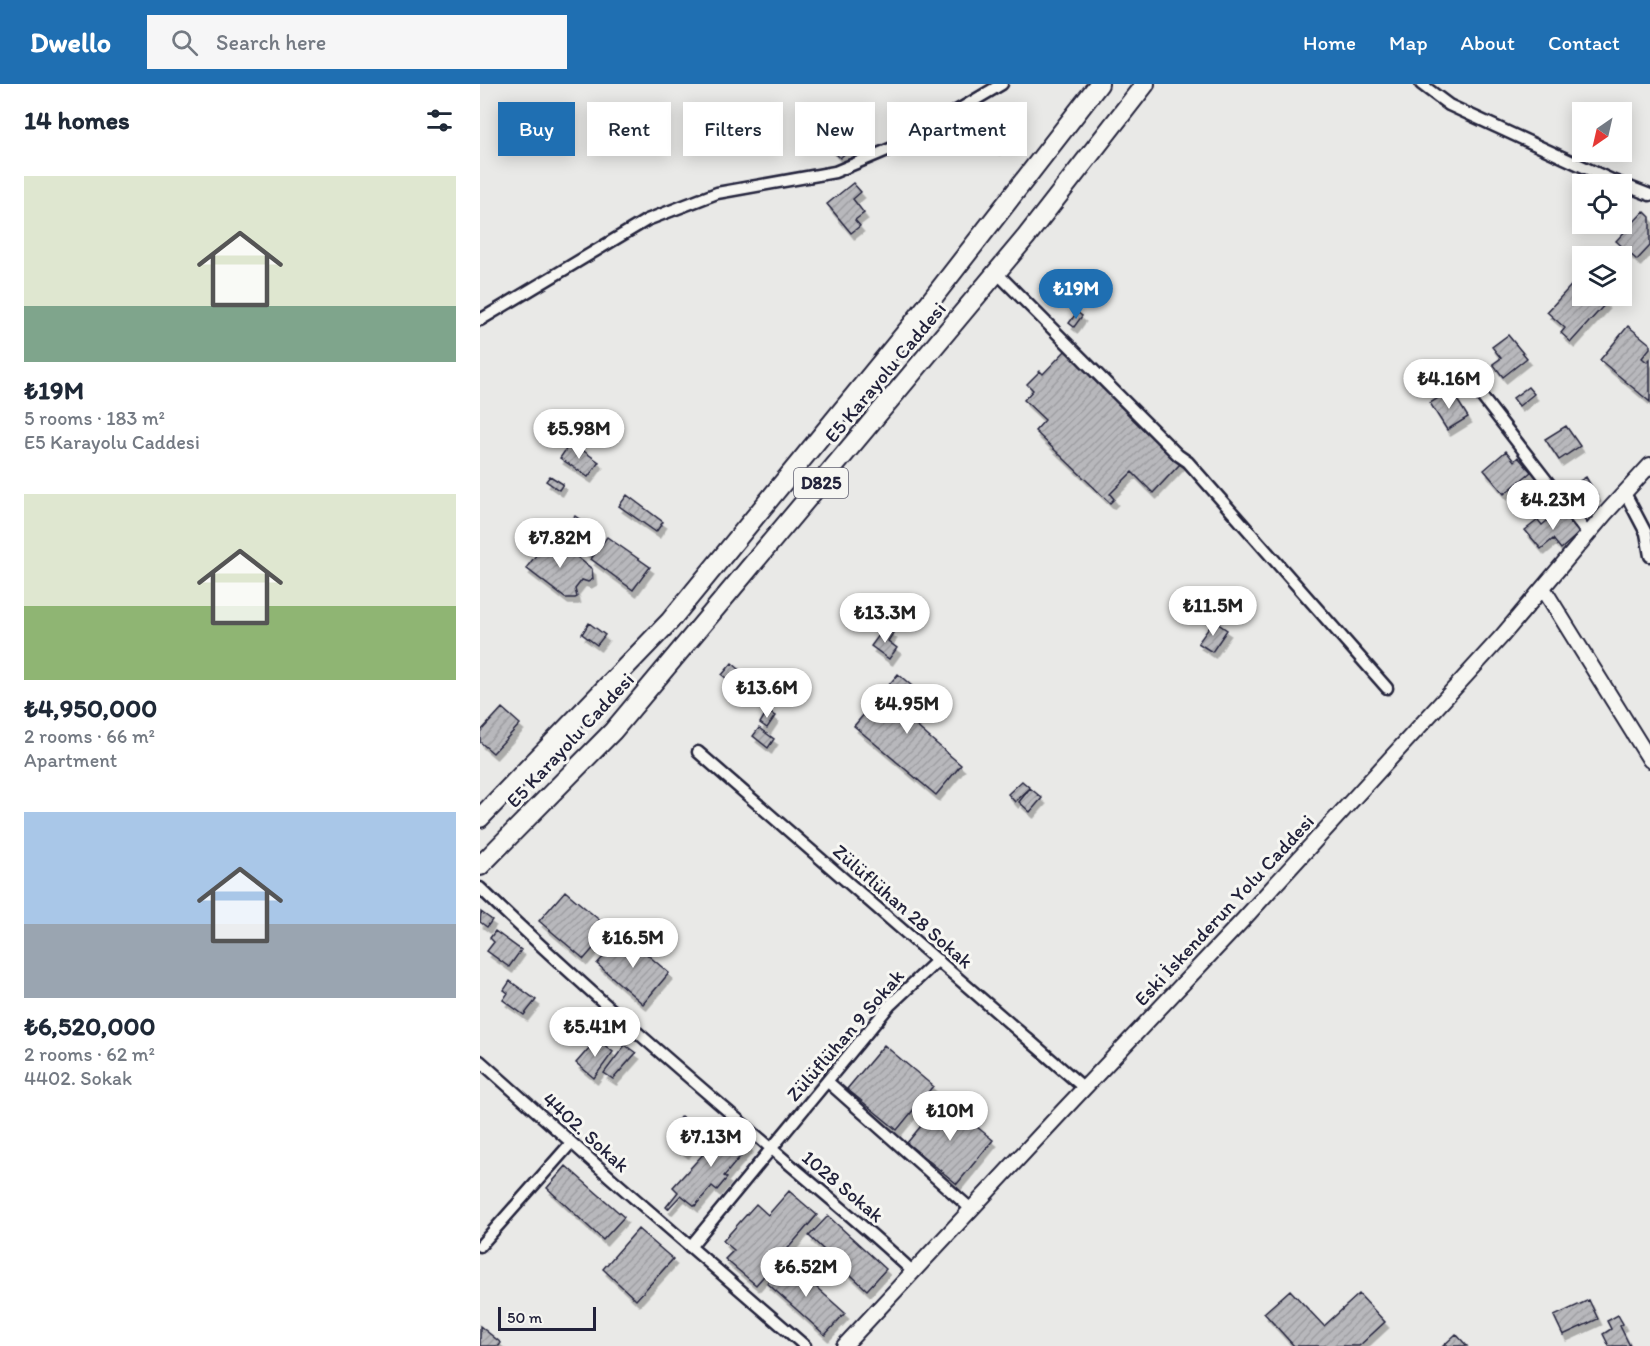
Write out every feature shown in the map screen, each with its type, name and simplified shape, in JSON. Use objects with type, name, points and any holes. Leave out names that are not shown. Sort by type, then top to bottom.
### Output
[{"type":"highway","name":"E5 Karayolu Caddesi","points":[[480,818],[670,621],[911,326],[1099,84]]},
{"type":"highway","name":"E5 Karayolu Caddesi","points":[[480,866],[613,732],[996,271],[1145,84]]},
{"type":"street","points":[[480,320],[646,220],[717,193],[835,172],[897,146],[1002,84]]},
{"type":"street","points":[[1421,84],[1449,105],[1614,181],[1650,195]]},
{"type":"street","points":[[996,271],[1188,462],[1387,688]]},
{"type":"street","points":[[1479,393],[1588,534]]},
{"type":"street","name":"Eski İskenderun Yolu Caddesi","points":[[844,1346],[1242,921],[1494,645],[1650,465]]},
{"type":"street","points":[[1625,493],[1646,533],[1650,556]]},
{"type":"street","points":[[1543,588],[1650,760]]},
{"type":"street","name":"Zülüflühan 28 Sokak","points":[[698,753],[1084,1088]]},
{"type":"street","name":"1028 Sokak","points":[[480,888],[527,933],[771,1149],[883,1243],[913,1272]]},
{"type":"street","name":"Zülüflühan 9 Sokak","points":[[690,1247],[890,1005],[938,960]]},
{"type":"street","name":"4402. Sokak","points":[[480,1061],[805,1346]]},
{"type":"street","points":[[827,1081],[971,1209]]},
{"type":"street","points":[[480,1246],[571,1143]]},
{"type":"building","points":[[853,183],[861,192],[853,199],[864,213],[855,220],[860,226],[851,233],[827,204]]},
{"type":"building","points":[[1644,211],[1650,217],[1650,246],[1637,260],[1632,255],[1632,246],[1622,246],[1616,241],[1623,234],[1632,234],[1632,224]]},
{"type":"building","points":[[1572,285],[1572,306],[1603,306],[1571,342],[1561,333],[1565,328],[1547,312]]},
{"type":"building","points":[[1077,312],[1082,316],[1074,327],[1069,323]]},
{"type":"building","points":[[1628,326],[1650,344],[1650,348],[1642,358],[1647,362],[1650,359],[1650,402],[1600,360]]},
{"type":"building","points":[[1508,335],[1527,358],[1503,377],[1493,364],[1501,358],[1492,347]]},
{"type":"building","points":[[1067,349],[1093,375],[1091,377],[1181,463],[1153,493],[1132,472],[1110,494],[1114,499],[1110,503],[1035,431],[1045,420],[1024,400],[1033,390],[1027,384],[1040,371],[1043,374]]},
{"type":"building","points":[[1528,387],[1534,394],[1519,406],[1513,398]]},
{"type":"building","points":[[1451,390],[1468,417],[1447,430],[1430,403]]},
{"type":"building","points":[[1566,426],[1580,446],[1559,460],[1545,439]]},
{"type":"building","points":[[571,442],[599,462],[588,477],[560,458]]},
{"type":"building","points":[[1506,451],[1514,461],[1518,457],[1531,472],[1504,494],[1484,470]]},
{"type":"building","points":[[550,476],[563,484],[559,490],[546,481]]},
{"type":"building","points":[[1586,477],[1597,496],[1579,507],[1568,488]]},
{"type":"building","points":[[627,495],[663,522],[656,532],[619,506]]},
{"type":"building","points":[[1560,510],[1579,533],[1561,549],[1553,539],[1541,549],[1525,530],[1538,520],[1542,525]]},
{"type":"building","points":[[575,516],[601,534],[588,553],[562,534]]},
{"type":"building","points":[[551,536],[592,569],[593,579],[588,582],[582,580],[575,589],[577,597],[575,598],[565,598],[526,568]]},
{"type":"building","points":[[607,537],[650,567],[633,590],[591,559]]},
{"type":"building","points":[[1214,621],[1227,630],[1212,652],[1198,643]]},
{"type":"building","points":[[589,623],[605,635],[597,645],[582,634]]},
{"type":"building","points":[[885,627],[893,633],[888,641],[897,648],[889,659],[871,646]]},
{"type":"building","points":[[732,663],[753,681],[742,691],[722,675]]},
{"type":"building","points":[[898,674],[932,703],[914,724],[961,765],[936,795],[854,726]]},
{"type":"building","points":[[502,708],[520,724],[493,753],[480,742],[480,732]]},
{"type":"building","points":[[767,711],[775,716],[767,728],[760,723]]},
{"type":"building","points":[[759,728],[774,739],[768,748],[753,736]]},
{"type":"building","points":[[1022,781],[1030,788],[1015,802],[1008,794]]},
{"type":"building","points":[[1030,788],[1042,798],[1030,812],[1019,802]]},
{"type":"building","points":[[565,891],[610,929],[584,959],[539,921]]},
{"type":"building","points":[[481,912],[492,920],[487,927],[480,922]]},
{"type":"building","points":[[495,931],[521,950],[509,967],[487,951],[494,942],[490,938]]},
{"type":"building","points":[[623,934],[669,973],[643,1004],[597,964]]},
{"type":"building","points":[[510,981],[536,1000],[524,1015],[503,1000],[508,993],[504,990]]},
{"type":"building","points":[[597,1039],[613,1052],[594,1078],[576,1063]]},
{"type":"building","points":[[625,1045],[636,1053],[613,1079],[604,1073]]},
{"type":"building","points":[[884,1045],[933,1086],[897,1130],[847,1089]]},
{"type":"building","points":[[943,1099],[993,1140],[957,1184],[907,1143]]},
{"type":"building","points":[[681,1116],[701,1131],[685,1152],[665,1137]]},
{"type":"building","points":[[728,1127],[749,1146],[724,1176],[727,1178],[717,1190],[712,1186],[695,1206],[681,1195],[668,1209],[666,1207],[678,1192],[673,1187]]},
{"type":"building","points":[[566,1166],[624,1217],[603,1240],[547,1188]]},
{"type":"building","points":[[789,1191],[817,1215],[756,1285],[725,1259],[734,1250],[723,1241],[756,1204],[768,1215]]},
{"type":"building","points":[[828,1216],[886,1269],[867,1290],[809,1236]]},
{"type":"building","points":[[638,1229],[673,1259],[636,1300],[603,1269]]},
{"type":"building","points":[[787,1261],[845,1313],[825,1335],[767,1283]]},
{"type":"building","points":[[1290,1290],[1324,1326],[1359,1294],[1385,1322],[1359,1346],[1294,1346],[1264,1313]]},
{"type":"building","points":[[1589,1300],[1598,1319],[1563,1335],[1554,1316]]},
{"type":"building","points":[[1618,1315],[1623,1324],[1620,1326],[1630,1346],[1609,1346],[1603,1334],[1611,1329],[1607,1321]]},
{"type":"building","points":[[480,1326],[501,1343],[499,1346],[480,1346]]},
{"type":"building","points":[[1456,1334],[1467,1346],[1443,1346]]}]
